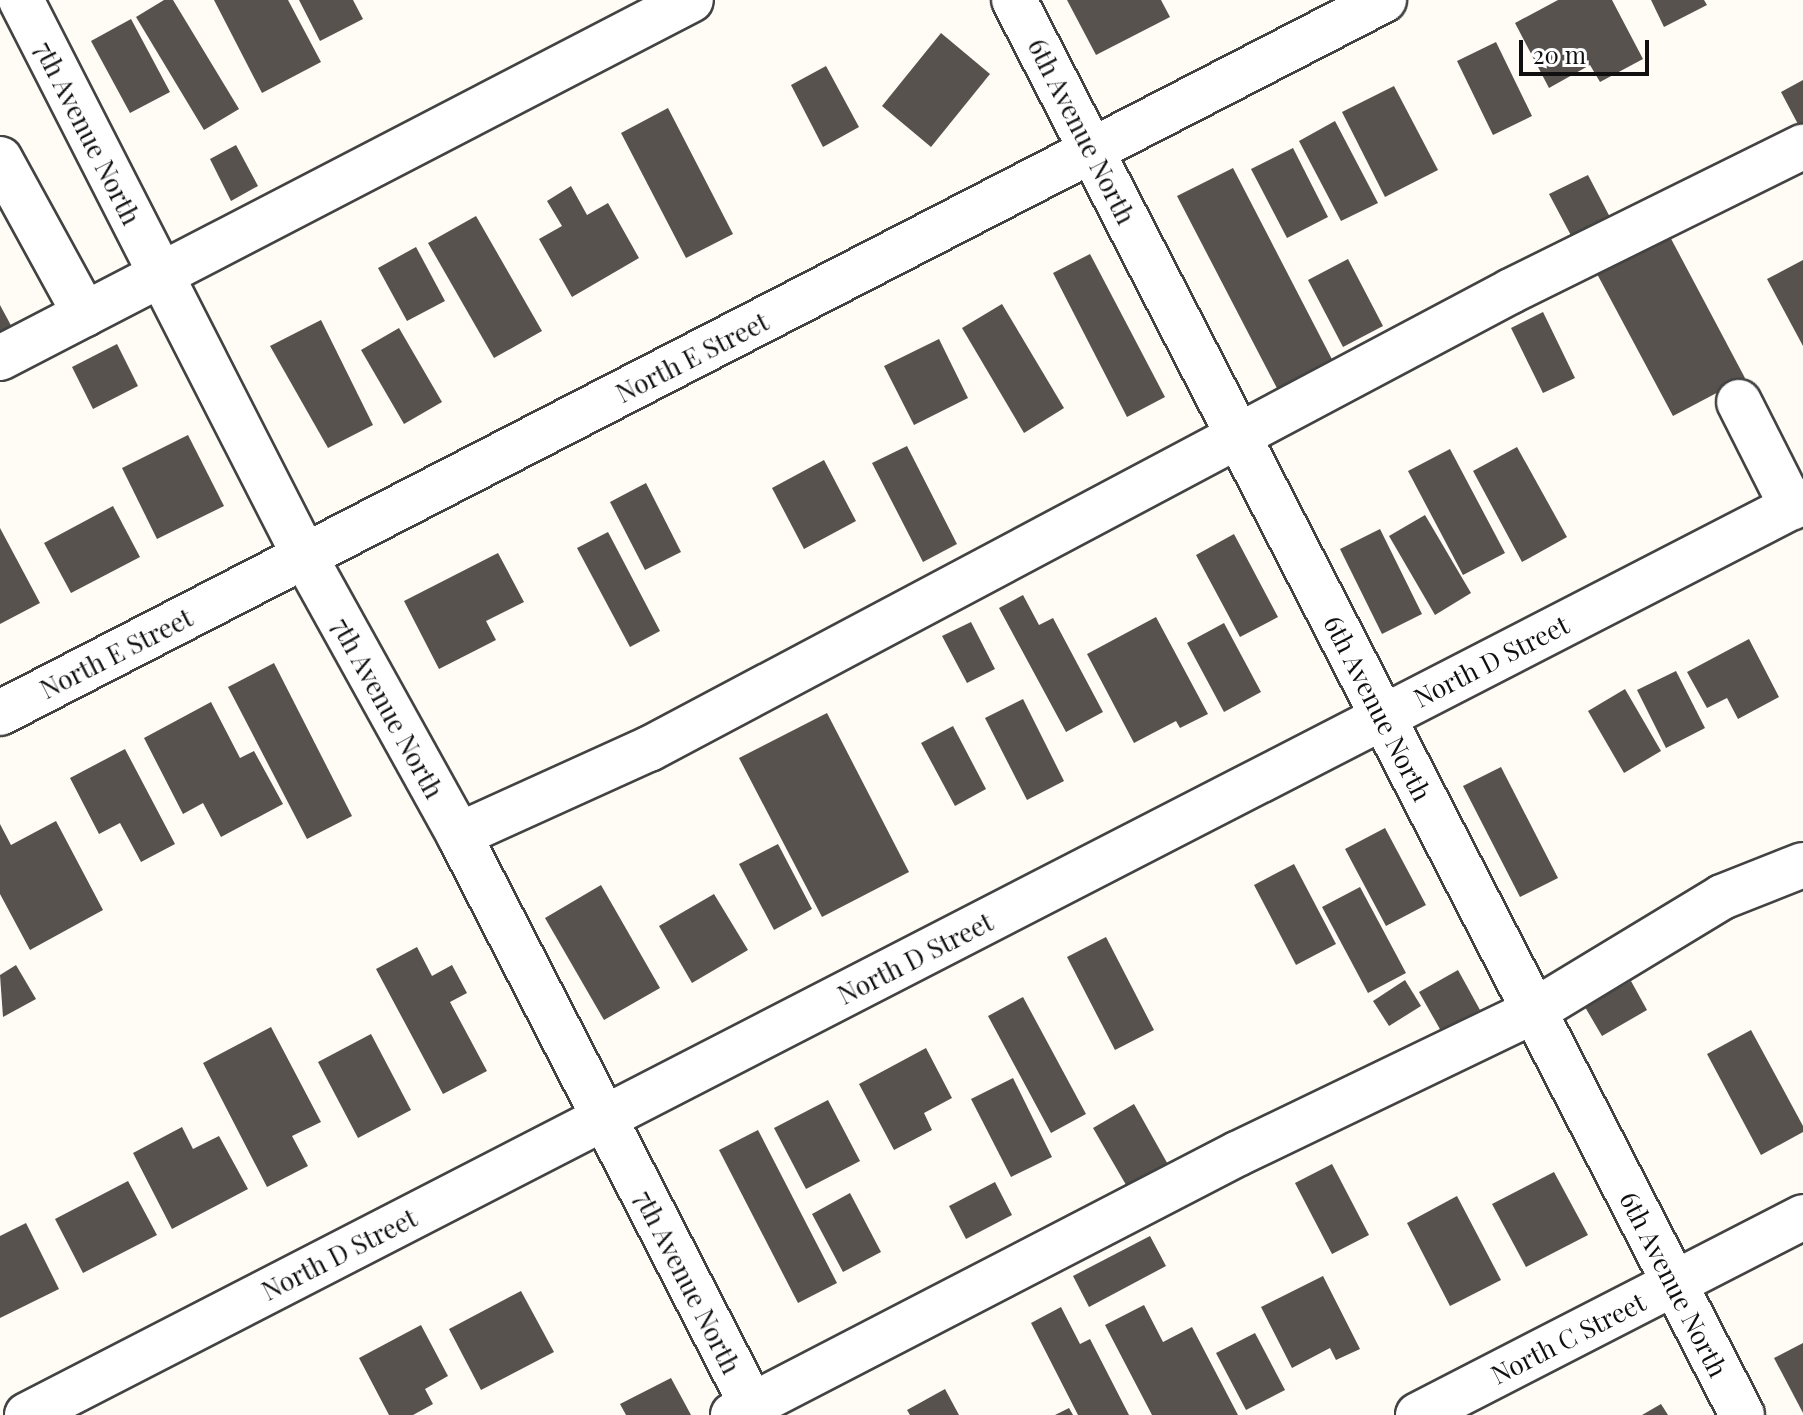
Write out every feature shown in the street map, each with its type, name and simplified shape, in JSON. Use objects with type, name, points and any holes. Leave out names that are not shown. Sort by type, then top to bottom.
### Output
[{"type":"street","name":"7th Avenue North","points":[[21,0],[305,557],[459,835],[604,1118],[747,1412]]},
{"type":"street","points":[[0,358],[691,0]]},
{"type":"street","name":"6th Avenue North","points":[[1014,0],[1742,1415]]},
{"type":"street","name":"North E Street","points":[[0,713],[1384,0]]},
{"type":"street","points":[[459,835],[649,749],[1511,291],[1803,147]]},
{"type":"street","points":[[0,159],[85,314]]},
{"type":"street","points":[[1739,402],[1798,504]]},
{"type":"street","name":"North D Street","points":[[27,1415],[1798,504]]},
{"type":"street","points":[[747,1412],[1237,1154],[1534,1011],[1722,897],[1803,865]]},
{"type":"street","name":"North C Street","points":[[1418,1415],[1803,1217]]},
{"type":"building","points":[[164,0],[173,0],[239,109],[204,130],[136,17]]},
{"type":"building","points":[[214,0],[288,0],[321,62],[262,93]]},
{"type":"building","points":[[299,0],[353,0],[363,19],[320,41]]},
{"type":"building","points":[[1067,0],[1161,0],[1170,17],[1096,55]]},
{"type":"building","points":[[1558,0],[1612,0],[1643,59],[1600,82],[1590,65],[1549,88],[1515,23]]},
{"type":"building","points":[[1651,0],[1704,0],[1707,5],[1664,27]]},
{"type":"building","points":[[131,19],[170,92],[130,113],[91,41]]},
{"type":"building","points":[[941,33],[990,74],[931,147],[882,106]]},
{"type":"building","points":[[1496,42],[1532,116],[1493,135],[1457,61]]},
{"type":"building","points":[[826,66],[859,127],[823,147],[791,85]]},
{"type":"building","points":[[1803,80],[1803,126],[1800,128],[1781,92]]},
{"type":"building","points":[[1394,86],[1438,170],[1385,197],[1342,112]]},
{"type":"building","points":[[668,108],[733,234],[686,258],[621,133]]},
{"type":"building","points":[[1335,121],[1378,203],[1341,221],[1299,141]]},
{"type":"building","points":[[236,145],[258,186],[231,201],[210,159]]},
{"type":"building","points":[[1293,148],[1328,217],[1287,238],[1251,169]]},
{"type":"building","points":[[1233,168],[1336,367],[1281,396],[1177,196]]},
{"type":"building","points":[[1588,175],[1613,223],[1575,243],[1549,194]]},
{"type":"building","points":[[571,186],[587,215],[608,203],[639,258],[572,297],[539,239],[562,226],[547,201]]},
{"type":"building","points":[[476,216],[542,331],[494,358],[428,243]]},
{"type":"building","points":[[1668,233],[1745,378],[1673,416],[1596,272]]},
{"type":"building","points":[[416,247],[445,301],[407,321],[378,268]]},
{"type":"building","points":[[1090,254],[1165,397],[1127,417],[1053,273]]},
{"type":"building","points":[[1348,259],[1383,326],[1343,347],[1308,280]]},
{"type":"building","points":[[1803,260],[1803,346],[1767,279]]},
{"type":"building","points":[[1002,304],[1064,408],[1024,433],[962,328]]},
{"type":"building","points":[[0,305],[14,331],[0,338]]},
{"type":"building","points":[[1543,312],[1575,378],[1543,393],[1511,328]]},
{"type":"building","points":[[321,320],[373,425],[328,448],[270,346]]},
{"type":"building","points":[[399,328],[442,402],[404,424],[361,350]]},
{"type":"building","points":[[939,339],[968,398],[914,425],[884,366]]},
{"type":"building","points":[[117,344],[138,386],[93,409],[72,367]]},
{"type":"building","points":[[188,435],[224,506],[157,539],[122,468]]},
{"type":"building","points":[[907,446],[957,544],[923,562],[872,463]]},
{"type":"building","points":[[1517,447],[1567,537],[1522,562],[1473,471]]},
{"type":"building","points":[[1450,449],[1505,553],[1463,575],[1408,471]]},
{"type":"building","points":[[824,460],[856,521],[804,549],[772,488]]},
{"type":"building","points":[[646,483],[681,552],[645,570],[610,502]]},
{"type":"building","points":[[113,506],[140,557],[71,593],[44,543]]},
{"type":"building","points":[[1425,515],[1471,593],[1435,615],[1389,536]]},
{"type":"building","points":[[0,528],[40,603],[0,624]]},
{"type":"building","points":[[1380,529],[1422,614],[1382,634],[1340,549]]},
{"type":"building","points":[[608,532],[660,631],[630,647],[577,548]]},
{"type":"building","points":[[1234,534],[1278,617],[1240,637],[1196,555]]},
{"type":"building","points":[[498,553],[524,602],[486,621],[496,640],[439,669],[404,601]]},
{"type":"building","points":[[1023,595],[1039,625],[1053,618],[1103,712],[1066,732],[999,608]]},
{"type":"building","points":[[1156,617],[1208,714],[1180,728],[1176,721],[1134,743],[1087,654]]},
{"type":"building","points":[[971,622],[995,669],[967,683],[942,636]]},
{"type":"building","points":[[1224,623],[1261,692],[1224,712],[1187,643]]},
{"type":"building","points":[[1749,639],[1779,697],[1738,719],[1727,698],[1707,708],[1687,672]]},
{"type":"building","points":[[274,663],[352,816],[307,839],[228,687]]},
{"type":"building","points":[[1676,671],[1705,728],[1666,748],[1637,690]]},
{"type":"building","points":[[1625,689],[1661,751],[1624,773],[1588,711]]},
{"type":"building","points":[[1023,699],[1064,781],[1027,800],[985,718]]},
{"type":"building","points":[[211,702],[240,758],[254,751],[283,804],[221,837],[203,803],[183,814],[144,738]]},
{"type":"building","points":[[827,713],[909,872],[822,917],[739,758]]},
{"type":"building","points":[[953,726],[986,789],[955,806],[921,743]]},
{"type":"building","points":[[125,749],[175,844],[141,862],[120,823],[99,834],[70,778]]},
{"type":"building","points":[[1501,767],[1558,878],[1520,897],[1463,786]]},
{"type":"building","points":[[56,821],[103,910],[30,950],[0,894],[0,824],[11,845]]},
{"type":"building","points":[[1385,828],[1426,905],[1386,926],[1345,849]]},
{"type":"building","points":[[778,844],[812,909],[774,930],[739,864]]},
{"type":"building","points":[[1294,864],[1336,944],[1296,965],[1254,885]]},
{"type":"building","points":[[601,885],[660,988],[604,1020],[545,918]]},
{"type":"building","points":[[1360,887],[1406,973],[1368,993],[1322,907]]},
{"type":"building","points":[[714,894],[748,950],[692,983],[659,926]]},
{"type":"building","points":[[1106,937],[1154,1030],[1115,1050],[1067,957]]},
{"type":"building","points":[[417,947],[432,976],[452,965],[467,993],[450,1002],[487,1071],[443,1094],[376,969]]},
{"type":"building","points":[[16,965],[36,999],[3,1017],[0,975]]},
{"type":"building","points":[[1458,970],[1480,1010],[1441,1031],[1419,992]]},
{"type":"building","points":[[1405,980],[1421,1006],[1389,1026],[1373,1001]]},
{"type":"building","points":[[1631,981],[1647,1010],[1602,1036],[1585,1007]]},
{"type":"building","points":[[1023,997],[1086,1114],[1051,1133],[988,1016]]},
{"type":"building","points":[[271,1027],[321,1122],[292,1136],[308,1166],[267,1187],[203,1063]]},
{"type":"building","points":[[1751,1030],[1803,1126],[1803,1132],[1761,1155],[1707,1054]]},
{"type":"building","points":[[371,1034],[411,1110],[358,1138],[318,1062]]},
{"type":"building","points":[[926,1048],[952,1098],[924,1113],[932,1130],[894,1150],[859,1084]]},
{"type":"building","points":[[1013,1078],[1052,1157],[1011,1177],[971,1099]]},
{"type":"building","points":[[828,1100],[860,1161],[806,1189],[774,1128]]},
{"type":"building","points":[[1134,1104],[1170,1168],[1129,1190],[1093,1128]]},
{"type":"building","points":[[182,1127],[193,1149],[219,1136],[248,1189],[172,1229],[133,1153]]},
{"type":"building","points":[[758,1130],[837,1283],[798,1303],[719,1150]]},
{"type":"building","points":[[1332,1164],[1369,1235],[1332,1254],[1295,1183]]},
{"type":"building","points":[[1554,1172],[1588,1235],[1526,1267],[1492,1204]]},
{"type":"building","points":[[128,1181],[157,1235],[83,1273],[55,1219]]},
{"type":"building","points":[[995,1182],[1012,1215],[966,1239],[949,1206]]},
{"type":"building","points":[[850,1193],[881,1252],[843,1272],[812,1214]]},
{"type":"building","points":[[1457,1196],[1501,1280],[1450,1306],[1407,1223]]},
{"type":"building","points":[[26,1223],[59,1289],[0,1318],[0,1236]]},
{"type":"building","points":[[1150,1236],[1166,1266],[1089,1307],[1073,1276]]},
{"type":"building","points":[[1323,1276],[1360,1349],[1336,1360],[1330,1348],[1292,1368],[1261,1307]]},
{"type":"building","points":[[521,1291],[554,1352],[481,1390],[449,1329]]},
{"type":"building","points":[[1144,1305],[1163,1342],[1192,1327],[1238,1415],[1152,1415],[1105,1325]]},
{"type":"building","points":[[1061,1307],[1080,1344],[1090,1339],[1129,1415],[1078,1415],[1031,1323]]},
{"type":"building","points":[[421,1325],[448,1376],[425,1389],[433,1404],[413,1415],[389,1415],[359,1358]]},
{"type":"building","points":[[1255,1333],[1285,1390],[1246,1410],[1216,1353]]},
{"type":"building","points":[[1803,1343],[1803,1413],[1774,1358]]},
{"type":"building","points":[[671,1378],[691,1415],[626,1415],[620,1404]]},
{"type":"building","points":[[945,1389],[959,1415],[910,1415],[907,1410]]},
{"type":"building","points":[[1661,1404],[1668,1415],[1642,1415]]},
{"type":"building","points":[[1069,1408],[1073,1415],[1055,1415]]}]
